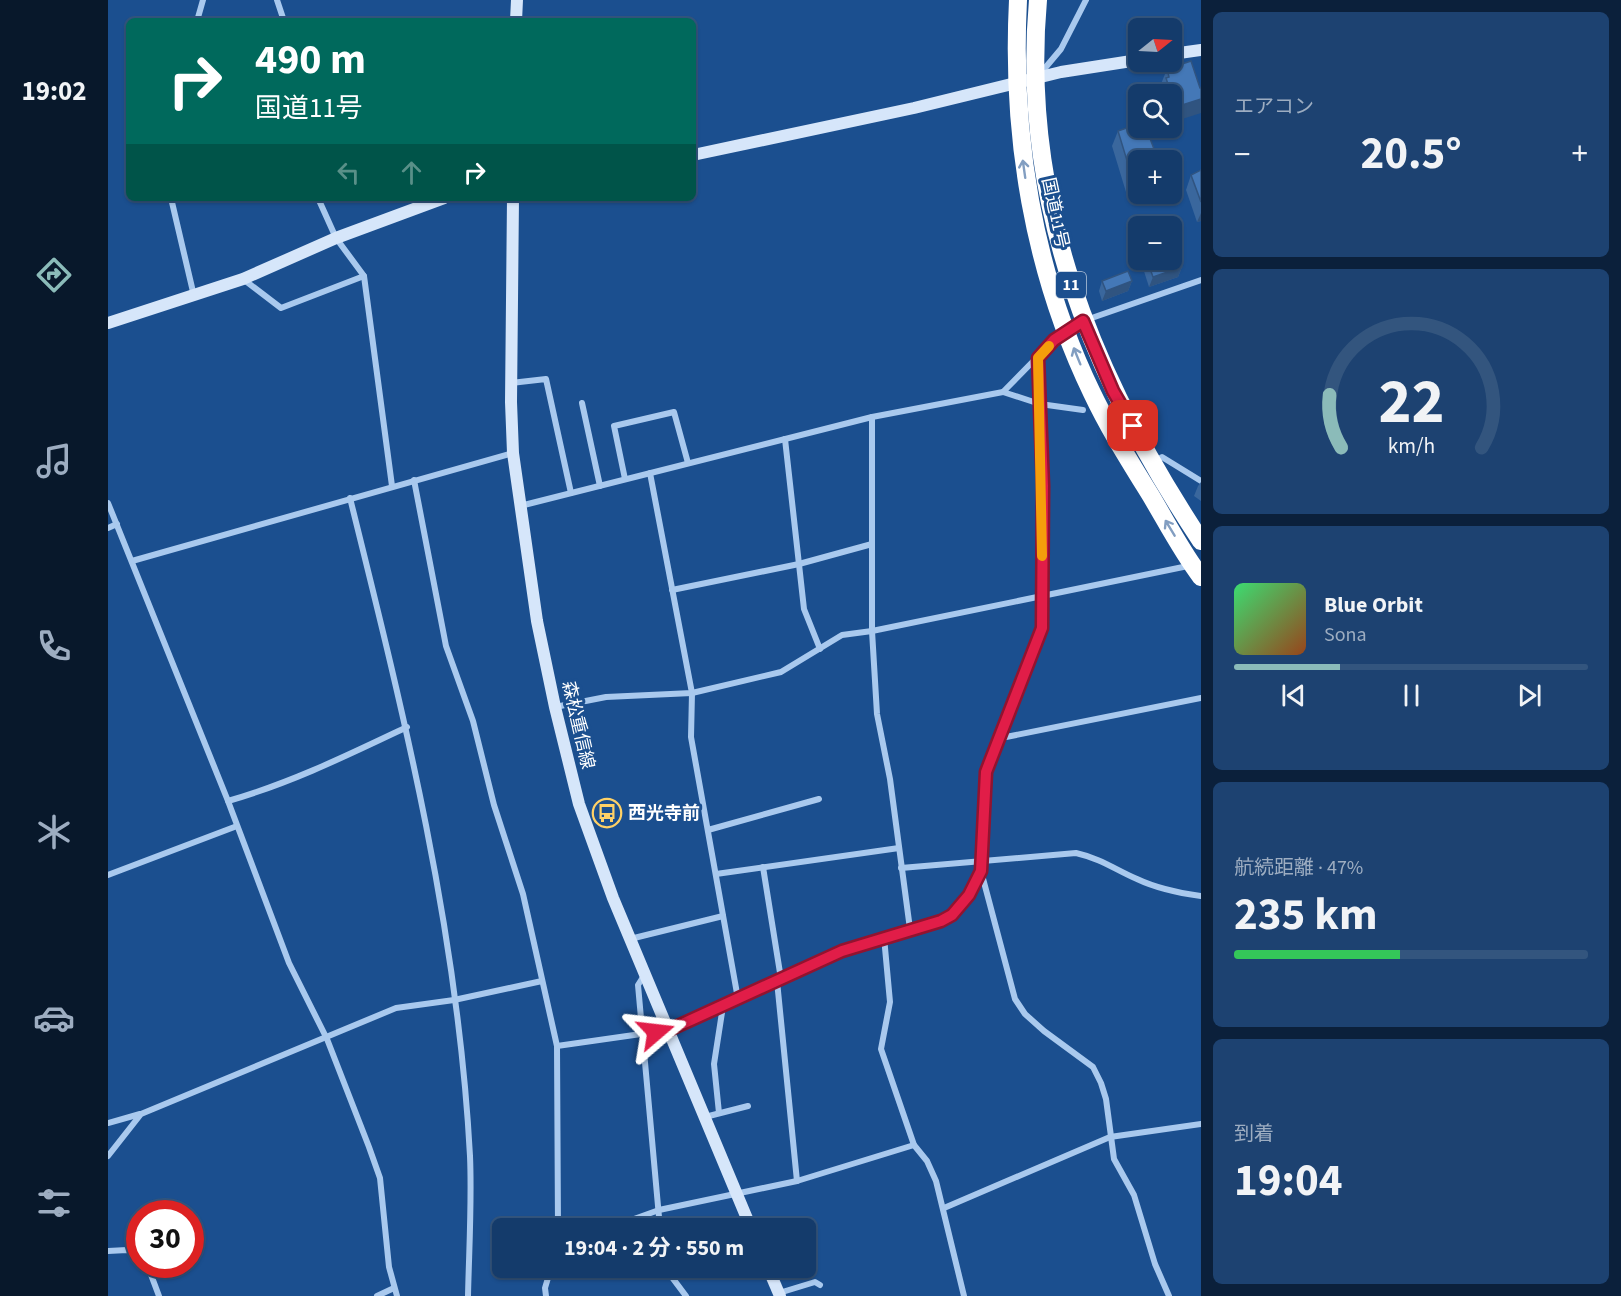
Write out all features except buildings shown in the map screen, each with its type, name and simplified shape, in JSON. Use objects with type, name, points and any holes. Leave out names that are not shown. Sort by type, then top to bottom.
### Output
[{"type":"highway","name":"国道11号","points":[[1017,0],[1017,83],[1023,164],[1030,208],[1066,330],[1092,393],[1198,568]]},
{"type":"highway","name":"国道11号","points":[[1038,0],[1036,79],[1038,120],[1053,219],[1064,265],[1083,321],[1113,391],[1201,542]]},
{"type":"main road","points":[[516,18],[517,0]]},
{"type":"main road","points":[[1182,53],[1201,50]]},
{"type":"main road","points":[[696,154],[1017,83],[1128,62]]},
{"type":"main road","points":[[108,323],[243,279],[336,238],[436,201]]},
{"type":"main road","name":"森松重信線","points":[[513,201],[511,383],[513,453],[537,621],[555,707],[579,804],[630,939],[747,1218]]},
{"type":"main road","points":[[772,1278],[779,1295]]},
{"type":"street","points":[[199,18],[202,12],[203,0]]},
{"type":"street","points":[[278,0],[283,18]]},
{"type":"street","points":[[1036,79],[1061,49],[1086,0]]},
{"type":"street","points":[[172,201],[194,296]]},
{"type":"street","points":[[319,201],[336,238],[364,276],[392,486]]},
{"type":"street","points":[[243,279],[280,308],[364,276]]},
{"type":"street","points":[[1003,392],[1066,330],[1083,321],[1201,280]]},
{"type":"street","points":[[1038,358],[1042,628],[986,772],[981,871],[1015,999],[1025,1014],[1044,1031],[1093,1067],[1106,1099],[1114,1160],[1134,1195],[1155,1264],[1170,1296]]},
{"type":"street","points":[[511,383],[546,379],[571,493]]},
{"type":"street","points":[[519,507],[872,417],[1003,392],[1040,404],[1083,410]]},
{"type":"street","points":[[582,403],[600,486]]},
{"type":"street","points":[[625,479],[614,426],[674,412],[688,463]]},
{"type":"street","points":[[872,417],[872,631],[877,714],[890,779],[910,929]]},
{"type":"street","points":[[785,439],[804,609],[819,649]]},
{"type":"street","points":[[132,561],[513,453]]},
{"type":"street","points":[[1153,462],[1162,457],[1201,481]]},
{"type":"street","points":[[650,473],[692,693],[691,737],[738,999]]},
{"type":"street","points":[[414,480],[446,646],[473,721],[494,805],[523,894],[557,1046],[558,1218]]},
{"type":"street","points":[[350,498],[430,834],[454,1000],[470,1156],[468,1296]]},
{"type":"street","points":[[108,503],[228,801],[289,963],[327,1039],[380,1178],[389,1267],[397,1296]]},
{"type":"street","points":[[108,528],[117,524]]},
{"type":"street","points":[[672,590],[799,564],[872,544]]},
{"type":"street","points":[[555,707],[606,697],[692,693],[781,672],[842,635],[1198,568]]},
{"type":"street","points":[[1001,738],[1201,698]]},
{"type":"street","points":[[228,801],[275,787],[310,773],[406,727]]},
{"type":"street","points":[[708,830],[819,799]]},
{"type":"street","points":[[108,875],[237,826]]},
{"type":"street","points":[[716,874],[899,849]]},
{"type":"street","points":[[901,867],[1076,853],[1099,858],[1137,879],[1170,891],[1201,896]]},
{"type":"street","points":[[763,867],[779,980],[796,1181]]},
{"type":"street","points":[[557,1046],[669,1030],[842,951],[941,921],[952,915],[969,895],[981,871]]},
{"type":"street","points":[[630,939],[723,916]]},
{"type":"street","points":[[884,937],[890,1002],[881,1049],[914,1145],[927,1161],[944,1208],[964,1296]]},
{"type":"street","points":[[645,974],[638,985],[659,1218]]},
{"type":"street","points":[[108,1123],[141,1114],[327,1039],[396,1008],[454,1000],[542,981]]},
{"type":"street","points":[[719,1113],[714,1064],[723,1006]]},
{"type":"street","points":[[705,1117],[748,1106]]},
{"type":"street","points":[[108,1156],[141,1114]]},
{"type":"street","points":[[944,1208],[1110,1137],[1201,1124]]},
{"type":"street","points":[[635,1218],[659,1209],[796,1181],[914,1145]]},
{"type":"street","points":[[108,1251],[126,1250]]},
{"type":"street","points":[[152,1278],[159,1296]]},
{"type":"street","points":[[546,1296],[545,1288],[548,1278]]},
{"type":"street","points":[[672,1278],[686,1296]]},
{"type":"street","points":[[779,1295],[815,1281],[820,1285]]},
{"type":"street","points":[[377,1296],[394,1288]]},
{"type":"slow traffic","points":[[1042,556],[1043,486],[1038,358],[1049,346]]},
{"type":"place","name":"西光寺前","points":[[607,813]]},
{"type":"route","points":[[656,1032],[669,1030],[842,951],[941,921],[952,915],[969,895],[981,871],[986,772],[1042,628],[1043,486],[1038,358],[1066,330],[1083,321],[1113,391],[1133,426]]}]
